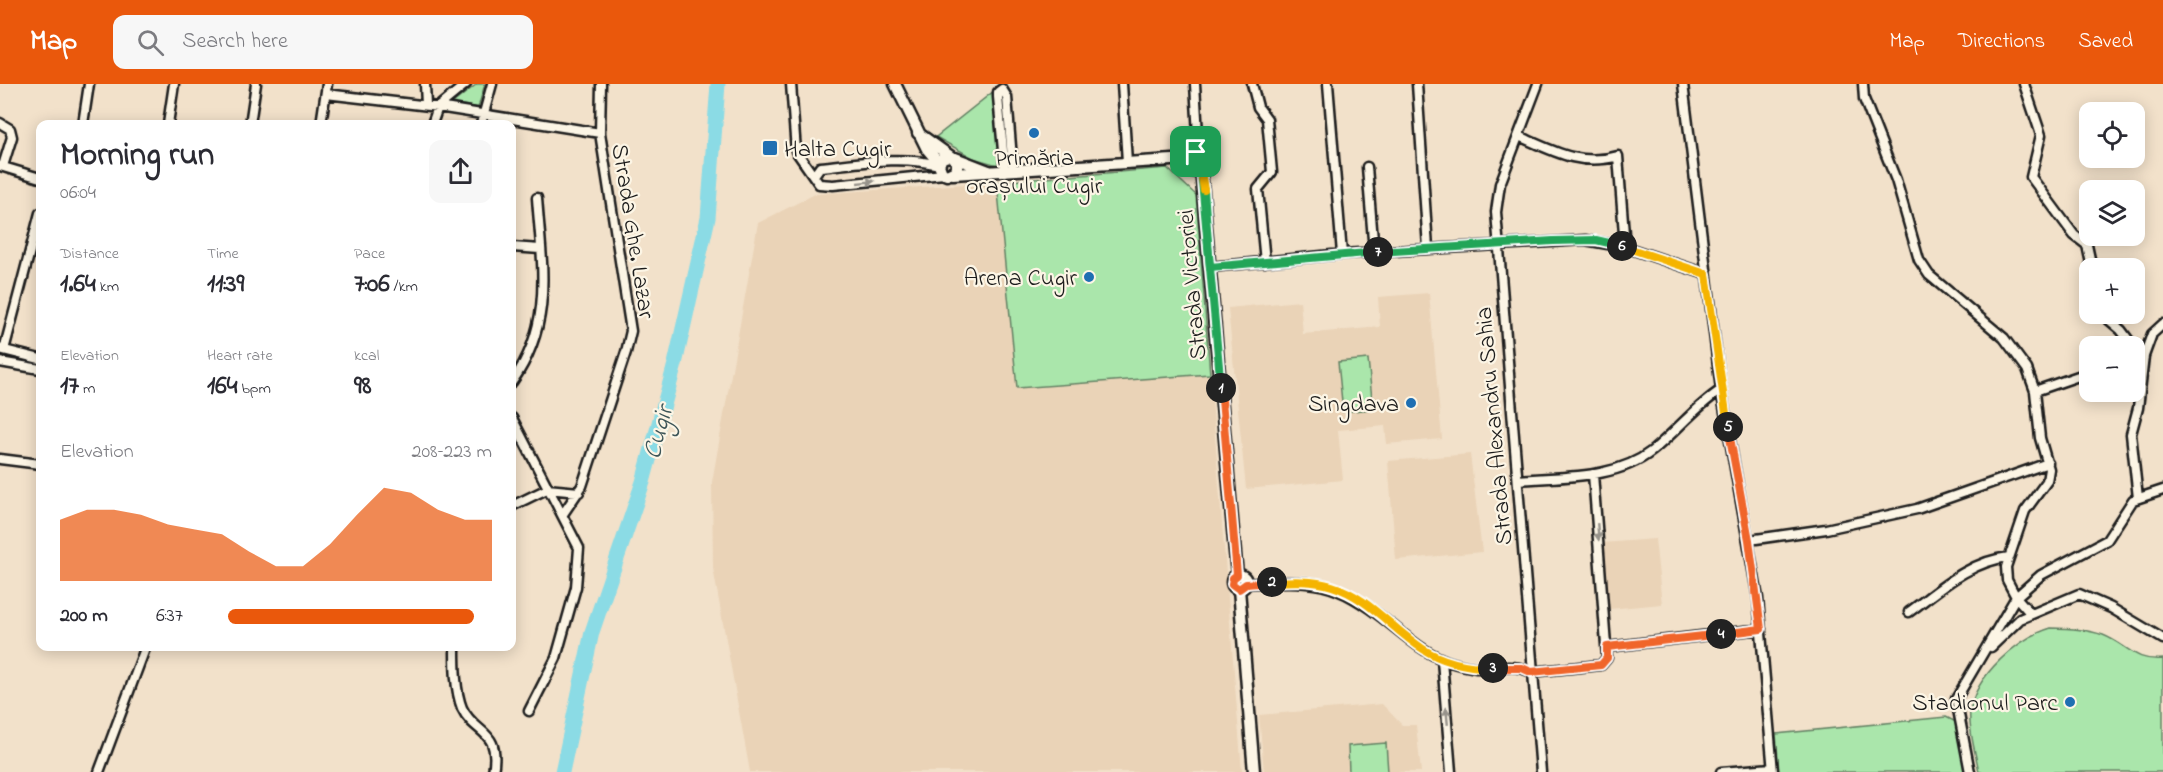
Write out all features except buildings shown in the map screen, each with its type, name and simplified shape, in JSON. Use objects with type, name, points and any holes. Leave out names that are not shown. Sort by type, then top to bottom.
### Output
[{"type":"main road","points":[[895,84],[918,133],[944,169],[1004,172],[1188,159]]},
{"type":"main road","points":[[918,133],[952,157],[1004,172]]},
{"type":"main road","points":[[1199,152],[1206,161],[1201,170],[1190,168],[1188,159],[1191,154],[1199,152]]},
{"type":"main road","points":[[944,169],[952,157]]},
{"type":"main road","points":[[944,169],[958,167],[952,157]]},
{"type":"main road","name":"Strada Victoriei","points":[[1201,170],[1237,575],[1232,582],[1235,588],[1242,586]]},
{"type":"main road","points":[[1242,586],[1254,772]]},
{"type":"street","points":[[83,120],[89,84]]},
{"type":"street","points":[[169,120],[174,84]]},
{"type":"street","points":[[251,120],[256,84]]},
{"type":"street","points":[[424,84],[426,105]]},
{"type":"street","points":[[433,120],[438,106],[466,84]]},
{"type":"street","points":[[322,120],[326,89],[438,106],[482,120],[492,84]]},
{"type":"street","name":"Strada Ghe. Lazar","points":[[563,514],[579,492],[627,352],[631,331],[600,133],[601,84]]},
{"type":"street","points":[[791,84],[796,151],[814,174],[815,179],[825,185],[944,169]]},
{"type":"street","points":[[1122,84],[1127,162]]},
{"type":"street","points":[[1195,84],[1199,152]]},
{"type":"street","points":[[1252,84],[1258,107],[1267,118],[1272,172],[1258,189],[1266,262]]},
{"type":"street","points":[[1328,84],[1342,255]]},
{"type":"street","points":[[1417,84],[1428,248]]},
{"type":"street","name":"Strada Alexandru Sahia","points":[[1538,84],[1497,195],[1498,244],[1531,672],[1541,772]]},
{"type":"street","points":[[1683,84],[1721,390],[1749,540],[1761,629],[1772,770],[1720,772]]},
{"type":"street","points":[[1863,84],[1864,99],[1896,180],[1919,260],[1929,274],[2004,338],[2027,369],[2035,391],[2040,438],[2048,463],[2047,481],[2025,511],[2009,557],[2006,574],[2016,597],[2031,614]]},
{"type":"street","points":[[2024,84],[2042,135],[2031,177],[2074,235],[2087,245],[2090,258]]},
{"type":"street","points":[[1003,97],[1004,172]]},
{"type":"street","points":[[0,123],[10,129],[12,137],[2,166],[36,177]]},
{"type":"street","points":[[516,124],[600,133]]},
{"type":"street","points":[[1519,136],[1573,159],[1594,161],[1618,156],[1625,247]]},
{"type":"street","points":[[814,174],[820,167],[897,160],[920,160],[944,169]]},
{"type":"street","points":[[1367,167],[1374,252]]},
{"type":"street","points":[[516,375],[531,350],[539,328],[541,302],[537,198]]},
{"type":"street","points":[[36,227],[2,349],[36,358]]},
{"type":"street","points":[[1210,267],[1428,248],[1585,240],[1625,247],[1706,274]]},
{"type":"street","points":[[516,247],[540,249]]},
{"type":"street","points":[[2114,324],[2125,336]]},
{"type":"street","points":[[2145,347],[2152,334],[2163,324]]},
{"type":"street","points":[[0,362],[36,368]]},
{"type":"street","points":[[2035,391],[2079,376]]},
{"type":"street","points":[[1518,480],[1593,474],[1618,468],[1650,452],[1698,406],[1721,390]]},
{"type":"street","points":[[2138,402],[2131,434],[2138,498]]},
{"type":"street","points":[[516,426],[579,549],[576,587],[556,658],[529,711]]},
{"type":"street","points":[[0,459],[36,464]]},
{"type":"street","points":[[1749,540],[1826,529],[1917,509],[2048,463]]},
{"type":"street","points":[[1242,586],[1307,582],[1332,586],[1360,600],[1422,648],[1442,660],[1477,668],[1522,668],[1531,672],[1601,665],[1607,658],[1607,647],[1593,474]]},
{"type":"street","points":[[516,504],[547,489],[579,492]]},
{"type":"street","points":[[1970,772],[1956,699],[1984,655],[2016,597],[2041,575],[2107,540],[2133,500],[2163,490]]},
{"type":"street","points":[[1909,612],[1960,575],[1986,562],[2009,557]]},
{"type":"street","points":[[1984,655],[2020,619],[2079,594],[2111,608],[2163,639]]},
{"type":"street","points":[[1607,647],[1761,629]]},
{"type":"street","points":[[99,772],[144,651]]},
{"type":"street","points":[[455,651],[459,698],[463,710],[489,736],[494,755],[493,772]]},
{"type":"street","points":[[1442,660],[1451,772]]},
{"type":"shaded area","points":[[997,182],[1017,388],[1210,374],[1242,772],[750,772],[713,568],[712,482],[758,223],[815,194]]},
{"type":"shaded area","points":[[1429,293],[1442,439],[1387,444],[1385,426],[1338,430],[1343,480],[1246,489],[1228,308],[1300,301],[1303,334],[1380,327],[1378,297]]},
{"type":"shaded area","points":[[1470,454],[1482,552],[1396,560],[1388,461]]},
{"type":"shaded area","points":[[1655,539],[1662,604],[1609,609],[1602,543]]},
{"type":"shaded area","points":[[1382,704],[1402,725],[1416,725],[1421,772],[1264,772],[1259,715]]},
{"type":"green space","points":[[477,84],[485,84],[478,108],[453,103]]},
{"type":"green space","points":[[994,91],[1001,166],[973,158],[936,137]]},
{"type":"green space","points":[[1167,168],[1196,195],[1210,374],[1017,388],[997,182]]},
{"type":"green space","points":[[1368,359],[1373,409],[1343,412],[1338,362]]},
{"type":"green space","name":"Stadionul Parc","points":[[2051,628],[2077,629],[2097,633],[2145,658],[2163,659],[2163,772],[1979,772],[1971,734],[1970,712],[1980,685],[1989,672],[2012,649]]},
{"type":"green space","points":[[1946,717],[1960,724],[1967,772],[1779,772],[1776,734]]},
{"type":"green space","points":[[1386,743],[1388,772],[1349,772],[1348,746]]},
{"type":"waterway","name":"Cugir","points":[[562,772],[592,632],[643,482],[675,364],[708,218],[718,84]]},
{"type":"place","name":"Primăria orașului Cugir","points":[[1034,133]]},
{"type":"place","name":"Halta Cugir","points":[[770,148]]},
{"type":"place","name":"Arena Cugir","points":[[1089,277]]},
{"type":"place","name":"Singdava","points":[[1411,403]]},
{"type":"place","name":"Stadionul Parc","points":[[2070,702]]},
{"type":"route","points":[[1196,152],[1191,154],[1187,162],[1192,170],[1201,170],[1203,178],[1210,267],[1428,248],[1596,240],[1659,256],[1706,274],[1721,390],[1749,540],[1761,629],[1607,647],[1607,658],[1601,665],[1531,672],[1522,668],[1477,668],[1442,660],[1432,655],[1360,600],[1332,586],[1320,583],[1282,582],[1246,584],[1241,588],[1235,588],[1232,579],[1237,575],[1201,170],[1206,161],[1204,155],[1196,152]]}]
